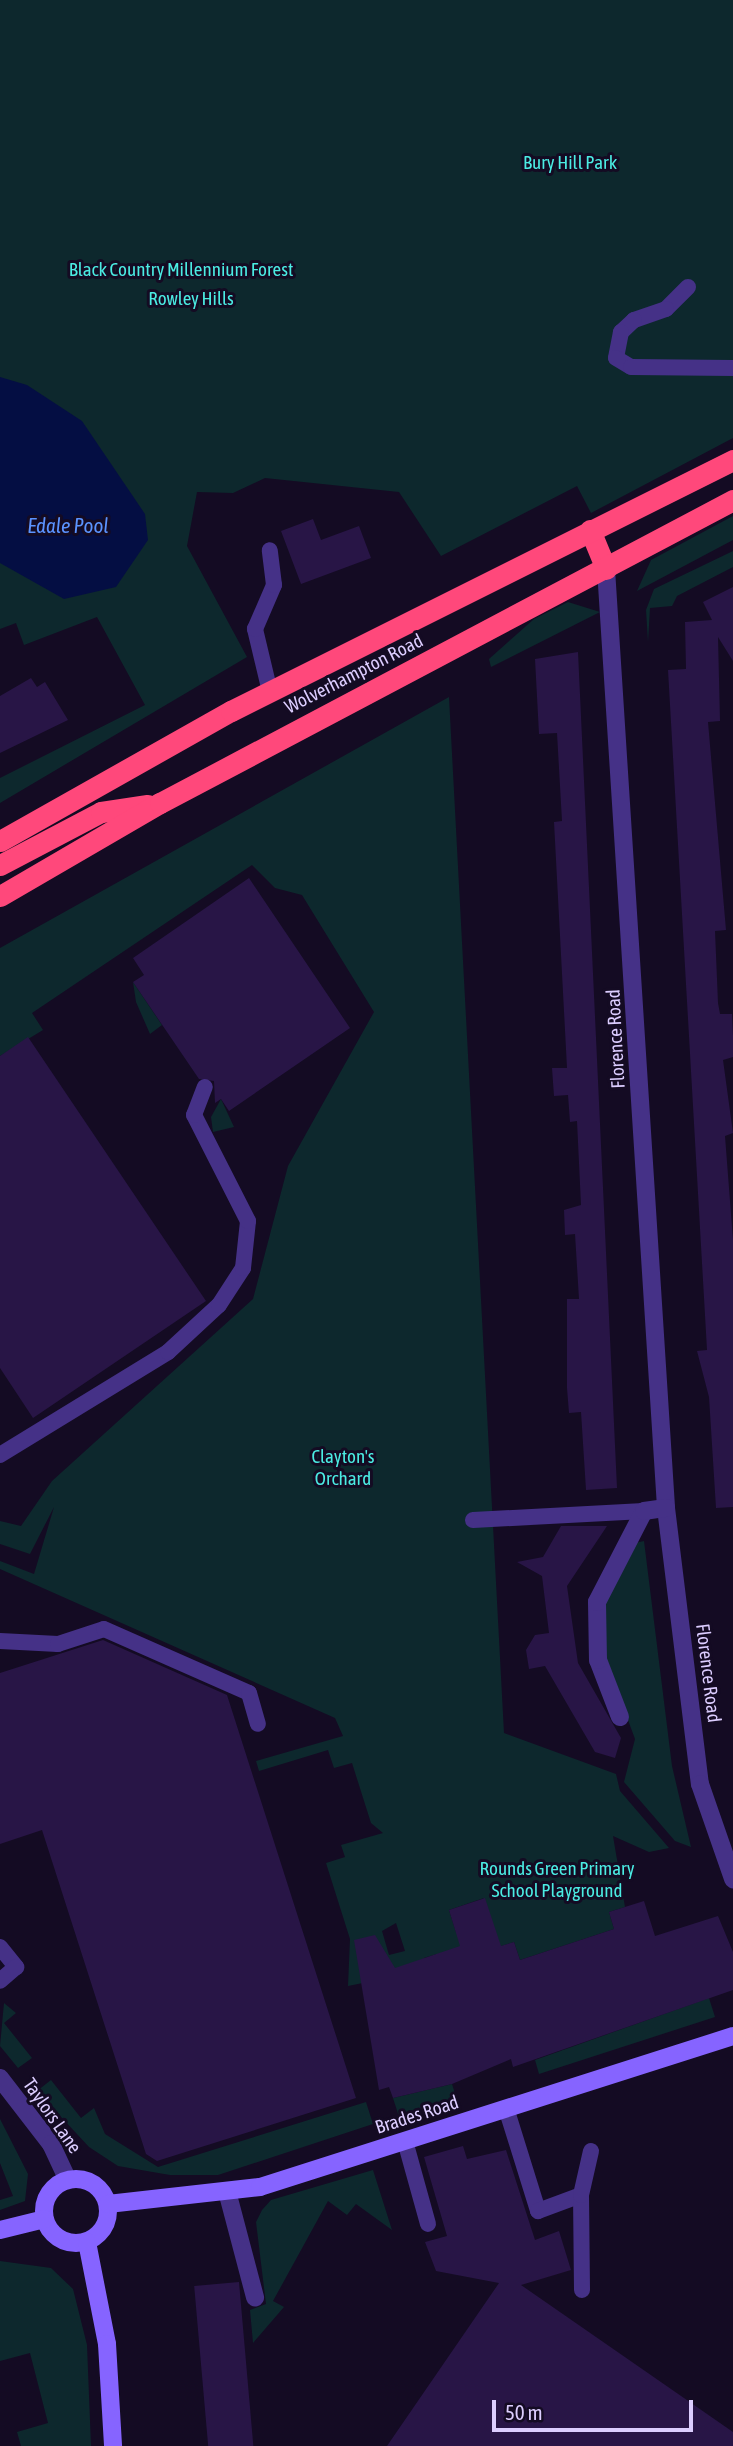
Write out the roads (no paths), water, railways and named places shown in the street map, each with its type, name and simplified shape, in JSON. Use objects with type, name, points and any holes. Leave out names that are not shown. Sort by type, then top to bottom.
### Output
[{"type":"highway","name":"Wolverhampton Road","points":[[0,841],[270,692],[733,460]]},
{"type":"highway","name":"Wolverhampton Road","points":[[0,897],[160,803],[733,500]]},
{"type":"highway","points":[[590,530],[606,569]]},
{"type":"highway","points":[[0,865],[101,812],[160,803]]},
{"type":"street","name":"Florence Road","points":[[606,569],[666,1508],[700,1784],[733,1879]]},
{"type":"street","points":[[621,1717],[598,1660],[597,1602],[644,1511],[666,1508]]},
{"type":"street","name":"Brades Road","points":[[108,2204],[228,2194],[405,2141],[733,2036]]},
{"type":"street","name":"Taylors Lane","points":[[0,2078],[57,2154],[68,2180]]},
{"type":"street","points":[[68,2180],[93,2184],[108,2204],[105,2225],[87,2242],[64,2241],[45,2219],[47,2196],[68,2180]]},
{"type":"street","points":[[228,2194],[254,2297]]},
{"type":"street","points":[[0,2230],[45,2219]]},
{"type":"street","points":[[87,2242],[107,2344],[113,2446]]},
{"type":"lane","points":[[688,287],[666,309],[634,320],[621,332],[616,358],[631,367],[733,368]]},
{"type":"lane","points":[[270,550],[274,585],[255,629],[270,692]]},
{"type":"lane","points":[[0,1455],[168,1352],[219,1305],[243,1269],[248,1221],[194,1115],[205,1087]]},
{"type":"lane","points":[[473,1520],[644,1511]]},
{"type":"lane","points":[[0,1642],[58,1644],[104,1629],[249,1693],[258,1724]]},
{"type":"lane","points":[[0,1947],[16,1967],[0,1981]]},
{"type":"lane","points":[[506,2108],[538,2211],[581,2195]]},
{"type":"lane","points":[[405,2141],[428,2224]]},
{"type":"lane","points":[[582,2290],[581,2195],[591,2151]]},
{"type":"water","name":"Edale Pool","points":[[0,377],[27,385],[82,421],[145,514],[148,540],[116,587],[64,599],[0,563]]},
{"type":"park label","name":"Bury Hill Park","points":[[570,163]]},
{"type":"park label","name":"Black Country Millennium Forest","points":[[181,270]]},
{"type":"park label","name":"Rowley Hills","points":[[191,299]]},
{"type":"park label","name":"Clayton's Orchard","points":[[343,1468]]},
{"type":"park label","name":"Rounds Green Primary School Playground","points":[[557,1880]]}]
